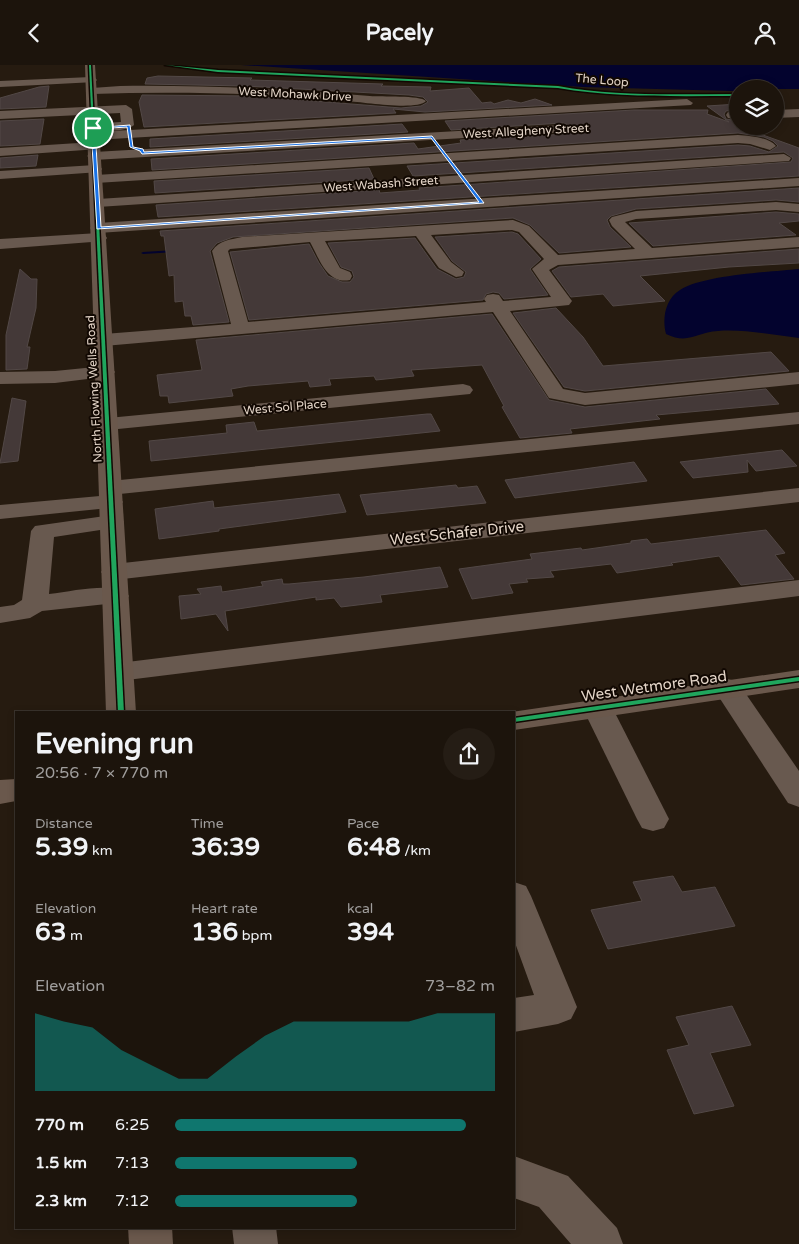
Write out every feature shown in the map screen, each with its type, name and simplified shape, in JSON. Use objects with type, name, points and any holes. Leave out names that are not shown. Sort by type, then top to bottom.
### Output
[{"type":"main road","name":"North Flowing Wells Road","points":[[92,126],[95,227],[108,424],[121,711]]},
{"type":"main road","name":"West Wetmore Road","points":[[515,720],[799,679]]},
{"type":"main road","points":[[0,792],[15,790]]},
{"type":"main road","points":[[150,1229],[151,1244]]},
{"type":"street","points":[[0,73],[33,72],[32,78],[0,79]]},
{"type":"street","points":[[0,84],[92,126]]},
{"type":"street","name":"West Mohawk Drive","points":[[92,126],[146,89],[288,93],[398,102],[435,100]]},
{"type":"street","points":[[277,103],[288,93]]},
{"type":"street","points":[[398,102],[432,137],[482,203]]},
{"type":"street","points":[[0,152],[92,126],[128,119],[189,126],[414,118],[687,103]]},
{"type":"street","points":[[784,114],[799,113]]},
{"type":"street","points":[[0,115],[92,126],[446,157],[738,139],[776,144],[784,158],[799,166]]},
{"type":"street","points":[[0,175],[92,126],[128,119]]},
{"type":"street","points":[[128,119],[132,147],[142,150],[142,153]]},
{"type":"street","name":"West Allegheny Street","points":[[92,126],[142,153],[579,128]]},
{"type":"street","name":"West Wabash Street","points":[[92,126],[462,179],[784,158]]},
{"type":"street","points":[[0,244],[45,241],[95,227],[799,182]]},
{"type":"street","points":[[780,192],[798,207]]},
{"type":"street","points":[[597,201],[617,219],[617,223],[647,252]]},
{"type":"street","points":[[617,219],[655,214],[776,206],[798,207]]},
{"type":"street","points":[[507,209],[520,226],[554,260]]},
{"type":"street","points":[[215,228],[219,242],[225,245],[242,242],[500,224],[520,226]]},
{"type":"street","points":[[45,241],[47,225]]},
{"type":"street","points":[[420,230],[445,265],[456,272]]},
{"type":"street","points":[[315,237],[334,271],[344,277]]},
{"type":"street","points":[[103,335],[496,303],[558,293],[540,269],[554,260],[799,242]]},
{"type":"street","points":[[225,245],[220,251],[240,324]]},
{"type":"street","points":[[496,303],[556,394],[585,399],[799,378]]},
{"type":"street","points":[[0,378],[55,377],[104,373]]},
{"type":"street","name":"West Sol Place","points":[[108,424],[463,390]]},
{"type":"street","points":[[563,395],[577,415]]},
{"type":"street","points":[[0,512],[111,504],[799,418]]},
{"type":"street","name":"West Schafer Drive","points":[[0,615],[22,612],[35,604],[85,597],[115,584],[799,495]]},
{"type":"street","points":[[35,604],[44,531],[111,504]]},
{"type":"street","points":[[119,672],[799,588]]},
{"type":"street","points":[[727,688],[799,795]]},
{"type":"street","points":[[597,707],[653,819]]},
{"type":"street","points":[[515,903],[525,952],[558,1007],[515,1015]]},
{"type":"street","points":[[515,1177],[553,1191],[601,1244]]},
{"type":"street","points":[[254,1229],[256,1244]]},
{"type":"shaded area","points":[[241,65],[799,65],[799,89],[784,89],[784,80],[729,80],[729,91],[583,87]]},
{"type":"shaded area","points":[[799,269],[799,338],[738,331],[710,332],[687,338],[666,334],[664,322],[666,310],[671,299],[680,290],[691,285],[721,278]]},
{"type":"building","points":[[158,76],[383,84],[381,86],[431,87],[430,91],[469,88],[482,103],[491,102],[494,104],[508,100],[521,103],[535,99],[552,105],[425,112],[393,109],[396,113],[144,127],[139,102],[142,95],[252,96],[401,108],[421,106],[428,102],[423,97],[409,95],[245,86],[145,84],[147,78]]},
{"type":"building","points":[[49,86],[46,107],[0,109],[0,98]]},
{"type":"building","points":[[729,105],[729,110],[724,114],[729,122],[707,106]]},
{"type":"building","points":[[634,110],[708,110],[707,114],[729,122],[729,134],[152,170],[151,159],[414,143],[418,149],[461,143],[460,140],[567,134],[571,130],[569,125],[563,123],[451,130],[445,121]]},
{"type":"building","points":[[44,119],[40,144],[0,146],[0,121]]},
{"type":"building","points":[[402,124],[408,132],[150,147],[150,139]]},
{"type":"building","points":[[751,135],[763,135],[799,148],[799,176],[158,217],[156,205],[379,190],[380,193],[420,190],[419,188],[791,162],[793,158],[784,152],[413,176],[407,166],[738,145],[750,146],[769,152],[778,146],[773,141]]},
{"type":"building","points":[[38,155],[36,166],[0,168],[0,158]]},
{"type":"building","points":[[369,168],[374,179],[155,193],[154,181]]},
{"type":"building","points":[[799,188],[799,202],[776,200],[636,209],[611,216],[607,220],[610,227],[631,247],[559,253],[530,225],[513,218],[233,237],[217,243],[210,251],[229,322],[193,325],[191,316],[185,316],[183,301],[175,302],[174,275],[169,276],[164,236],[161,236],[160,231]]},
{"type":"building","points":[[776,212],[799,214],[799,221],[779,223],[796,235],[653,246],[629,223]]},
{"type":"building","points":[[512,232],[518,234],[541,259],[530,269],[548,295],[504,299],[499,293],[493,292],[486,294],[483,300],[249,320],[230,252],[309,244],[328,276],[342,282],[350,282],[354,277],[352,271],[341,267],[328,243],[415,238],[437,269],[456,279],[464,277],[466,272],[452,261],[435,237]]},
{"type":"building","points":[[799,249],[799,263],[729,267],[640,276],[665,301],[613,306],[603,294],[571,297],[552,271],[559,267]]},
{"type":"building","points":[[20,269],[31,279],[37,279],[36,308],[27,347],[30,347],[27,369],[6,370],[6,335]]},
{"type":"building","points":[[556,308],[583,337],[603,366],[771,352],[789,371],[585,391],[564,387],[513,313]]},
{"type":"building","points":[[492,314],[549,400],[585,407],[766,389],[779,404],[656,415],[660,419],[570,429],[572,433],[520,438],[502,407],[504,406],[482,365],[411,370],[414,376],[376,380],[374,376],[329,379],[331,385],[310,387],[308,381],[248,386],[231,389],[233,396],[169,403],[168,396],[160,396],[157,375],[202,370],[196,340]]},
{"type":"building","points":[[12,398],[26,401],[18,461],[0,463]]},
{"type":"building","points":[[431,414],[440,431],[151,461],[149,441],[227,433],[226,425],[254,422],[257,431]]},
{"type":"building","points":[[782,450],[797,466],[756,471],[747,460],[748,472],[693,478],[680,462]]},
{"type":"building","points":[[634,462],[647,481],[515,498],[505,480]]},
{"type":"building","points":[[456,485],[458,488],[477,486],[486,503],[367,515],[360,495]]},
{"type":"building","points":[[339,494],[346,512],[159,539],[155,509],[213,501],[214,508]]},
{"type":"building","points":[[766,530],[785,553],[775,555],[794,579],[741,585],[719,556],[617,573],[611,564],[550,571],[554,577],[526,579],[528,582],[509,584],[513,593],[472,599],[459,569],[532,559],[530,554],[581,548],[582,550],[631,543],[631,541],[647,539],[651,544]]},
{"type":"building","points":[[440,567],[448,587],[380,595],[382,602],[341,607],[334,598],[316,600],[316,597],[225,611],[228,631],[216,614],[181,619],[179,596],[201,594],[197,589],[221,586],[222,592],[263,586],[261,582],[282,579],[283,584],[289,584]]},
{"type":"building","points":[[673,876],[682,892],[715,887],[735,926],[608,949],[591,910],[642,901],[633,882]]},
{"type":"building","points":[[732,1006],[751,1045],[710,1053],[734,1106],[694,1114],[667,1050],[689,1045],[676,1017]]},
{"type":"waterway","points":[[143,253],[175,251]]},
{"type":"cycle path","points":[[90,65],[121,711]]},
{"type":"cycle path","name":"The Loop","points":[[166,65],[218,71],[558,87],[580,91],[651,95],[729,95]]},
{"type":"cycle path","points":[[515,720],[799,679]]},
{"type":"route","points":[[128,125],[132,147],[142,150],[142,153],[432,137],[482,203],[98,228],[93,128],[128,125]]}]
